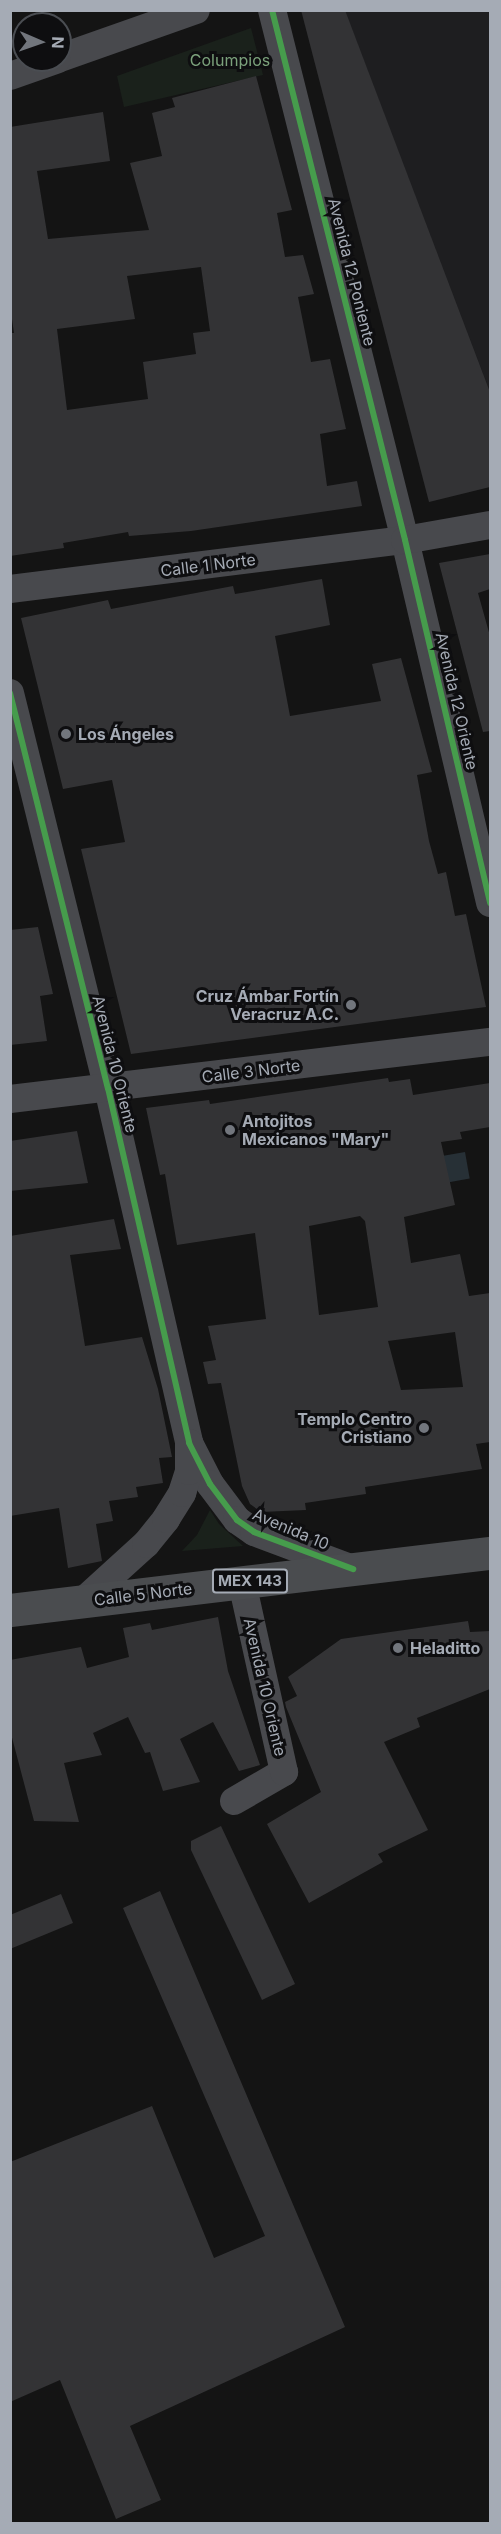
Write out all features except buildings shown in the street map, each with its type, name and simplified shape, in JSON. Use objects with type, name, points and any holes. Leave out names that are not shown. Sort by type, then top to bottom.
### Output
[{"type":"main road","name":"Calle 5 Norte","points":[[10,1610],[490,1554]]},
{"type":"street","points":[[72,54],[196,10]]},
{"type":"street","name":"Avenida 12 Poniente","points":[[272,10],[405,540]]},
{"type":"street","name":"Calle 1 Norte","points":[[10,589],[405,540],[490,525]]},
{"type":"street","name":"Avenida 12 Oriente","points":[[405,540],[490,903]]},
{"type":"street","name":"Avenida 10 Oriente","points":[[10,693],[108,1088],[189,1443]]},
{"type":"street","name":"Calle 3 Norte","points":[[10,1100],[490,1042]]},
{"type":"street","points":[[82,1602],[146,1544],[166,1519],[182,1493],[189,1471],[189,1443]]},
{"type":"street","name":"Avenida 10","points":[[189,1443],[210,1484],[237,1520],[254,1532],[353,1569]]},
{"type":"street","name":"Avenida 10 Oriente","points":[[234,1801],[284,1772],[242,1582]]},
{"type":"shaded area","points":[[345,11],[490,11],[490,392],[466,329]]},
{"type":"shaded area","points":[[465,1152],[470,1179],[435,1185],[431,1158]]},
{"type":"green space","name":"Columpios","points":[[251,28],[263,75],[124,107],[117,76]]},
{"type":"green space","points":[[210,1510],[219,1524],[243,1546],[182,1551],[197,1535]]},
{"type":"cycle path","points":[[272,10],[405,540],[490,903]]},
{"type":"cycle path","points":[[10,693],[108,1088],[189,1443],[210,1484],[237,1520],[254,1532],[353,1569]]},
{"type":"place","name":"Los Ángeles","points":[[66,734]]},
{"type":"place","name":"Cruz Ámbar Fortín Veracruz A.C.","points":[[351,1005]]},
{"type":"place","name":"Antojitos Mexicanos \"Mary\"","points":[[230,1130]]},
{"type":"place","name":"Templo Centro Cristiano","points":[[424,1428]]},
{"type":"place","name":"Heladitto","points":[[398,1648]]}]
